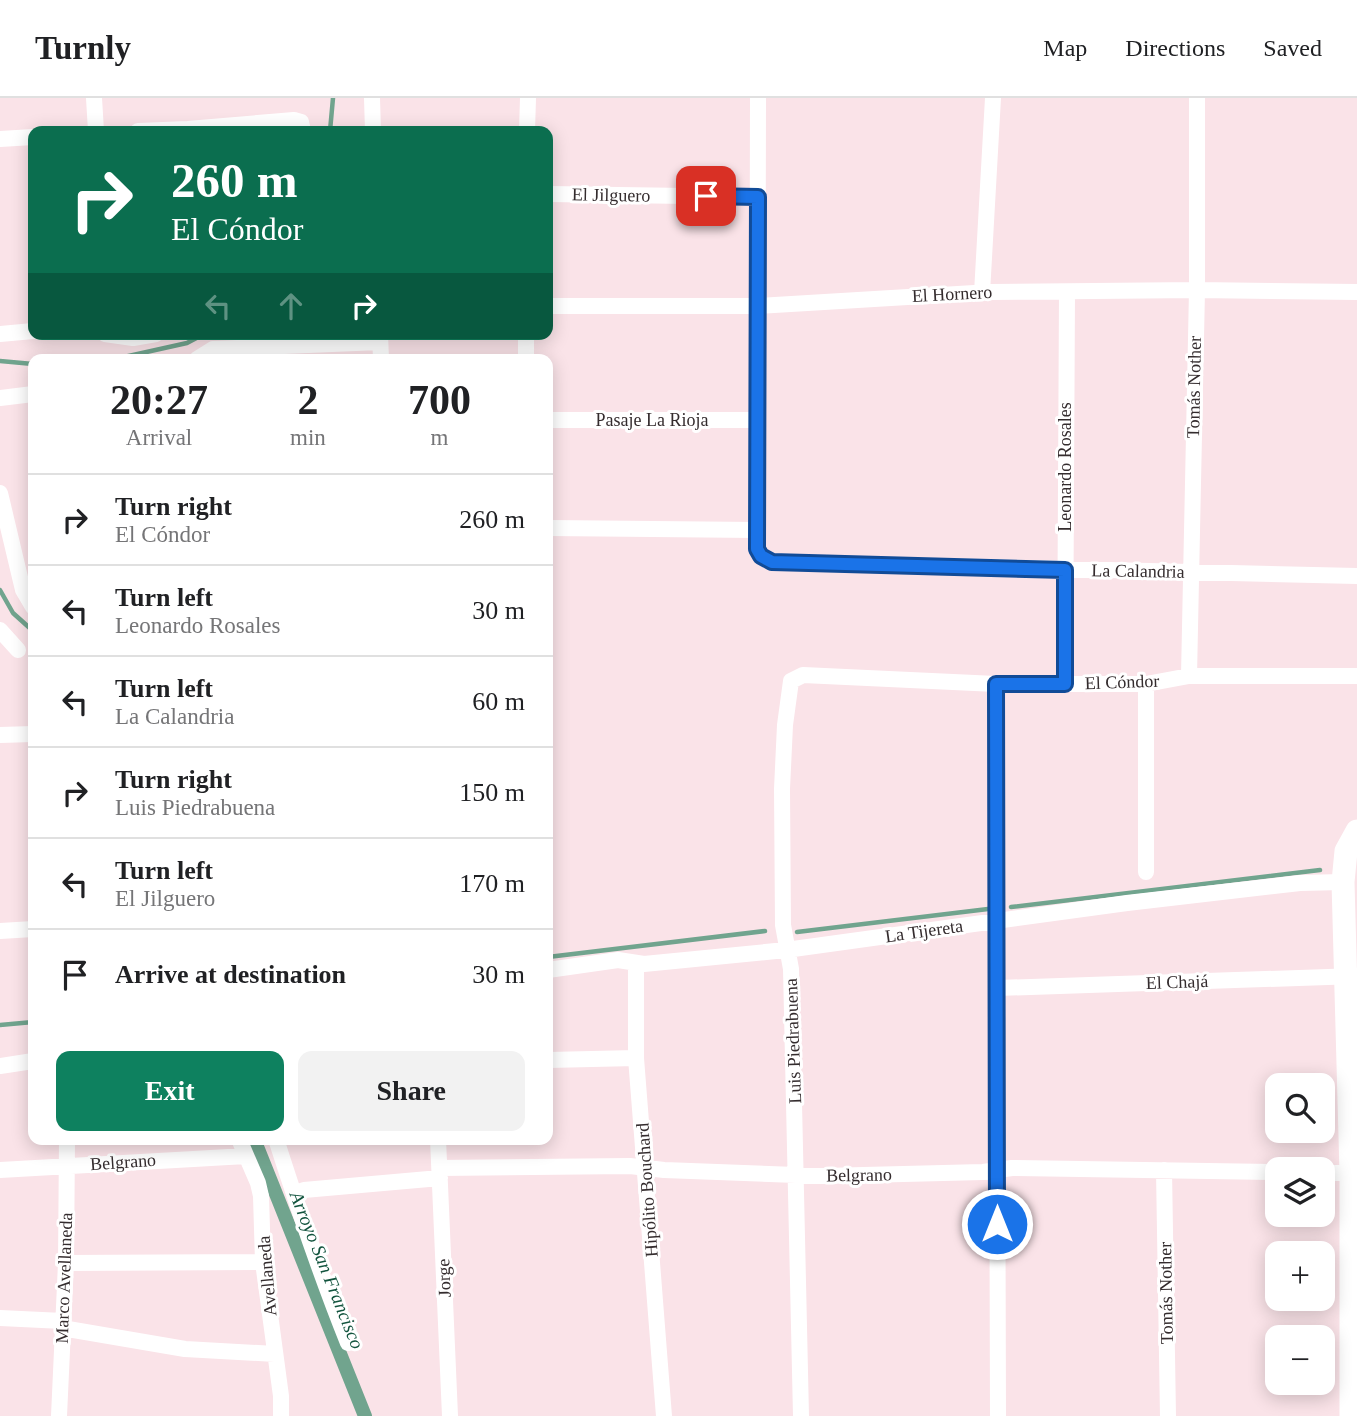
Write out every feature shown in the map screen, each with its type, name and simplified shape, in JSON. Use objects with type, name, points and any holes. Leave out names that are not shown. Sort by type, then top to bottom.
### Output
[{"type":"street","points":[[94,98],[96,126]]},
{"type":"street","points":[[372,98],[373,126]]},
{"type":"street","points":[[527,126],[528,98]]},
{"type":"street","points":[[553,528],[757,530],[758,98]]},
{"type":"street","points":[[982,293],[993,98]]},
{"type":"street","name":"Tomás Nother","points":[[1189,676],[1189,572],[1197,290],[1197,98]]},
{"type":"street","points":[[223,126],[294,120],[301,126]]},
{"type":"street","points":[[0,139],[28,137]]},
{"type":"street","name":"El Jilguero","points":[[553,194],[758,197]]},
{"type":"street","name":"El Hornero","points":[[553,306],[758,306],[982,293],[1197,290],[1357,292]]},
{"type":"street","name":"Leonardo Rosales","points":[[1065,684],[1067,292]]},
{"type":"street","points":[[0,334],[28,331]]},
{"type":"street","points":[[204,354],[212,349],[349,340]]},
{"type":"street","points":[[0,398],[28,395]]},
{"type":"street","name":"Pasaje La Rioja","points":[[553,420],[757,420]]},
{"type":"street","points":[[0,493],[26,571],[23,590],[28,598]]},
{"type":"street","name":"La Calandria","points":[[757,530],[757,549],[761,556],[772,562],[1357,576]]},
{"type":"street","points":[[0,630],[18,650]]},
{"type":"street","name":"El Cóndor","points":[[803,675],[996,684],[1146,684],[1189,676],[1357,676]]},
{"type":"street","name":"Luis Piedrabuena","points":[[801,1416],[791,969],[783,925],[782,802],[785,726],[791,681],[796,676],[803,675]]},
{"type":"street","points":[[996,684],[998,1416]]},
{"type":"street","points":[[1146,684],[1146,873]]},
{"type":"street","points":[[0,735],[28,734]]},
{"type":"street","points":[[1351,1416],[1354,1372],[1354,1173],[1351,976],[1343,882],[1346,851],[1357,831]]},
{"type":"street","name":"La Tijereta","points":[[553,969],[618,960],[636,964],[786,950],[1282,884],[1343,882]]},
{"type":"street","points":[[0,931],[28,929]]},
{"type":"street","name":"Hipólito Bouchard","points":[[636,964],[636,1058],[663,1416]]},
{"type":"street","name":"El Chajá","points":[[998,988],[1351,976]]},
{"type":"street","points":[[553,1060],[636,1058]]},
{"type":"street","points":[[0,1066],[28,1062]]},
{"type":"street","name":"Marco Avellaneda","points":[[59,1416],[66,1263],[67,1145]]},
{"type":"street","name":"Avellaneda","points":[[241,1145],[261,1196],[263,1262],[281,1395],[281,1416]]},
{"type":"street","points":[[278,1145],[309,1244],[348,1343]]},
{"type":"street","name":"Jorge","points":[[438,1145],[450,1416]]},
{"type":"street","name":"Belgrano","points":[[0,1170],[246,1156]]},
{"type":"street","name":"Belgrano","points":[[295,1193],[440,1173],[630,1166],[797,1175],[984,1172],[1012,1168],[1265,1172]]},
{"type":"street","name":"Tomás Nother","points":[[1164,1170],[1168,1416]]},
{"type":"street","points":[[1335,1173],[1354,1173]]},
{"type":"street","points":[[66,1263],[263,1262]]},
{"type":"street","points":[[0,1318],[62,1324],[174,1348],[275,1354]]},
{"type":"waterway","name":"Arroyo San Francisco","points":[[330,126],[333,98]]},
{"type":"waterway","name":"Arroyo San Francisco","points":[[138,354],[193,340]]},
{"type":"waterway","name":"Arroyo San Francisco","points":[[0,361],[28,364]]},
{"type":"waterway","name":"Arroyo San Francisco","points":[[0,590],[13,613],[28,626]]},
{"type":"waterway","points":[[1011,907],[1320,870]]},
{"type":"waterway","points":[[797,932],[988,909]]},
{"type":"waterway","points":[[553,956],[765,931]]},
{"type":"waterway","points":[[0,1025],[28,1022]]},
{"type":"waterway","name":"Arroyo San Francisco","points":[[256,1145],[365,1416]]},
{"type":"route","points":[[706,196],[758,197],[757,549],[761,556],[772,562],[1065,570],[1065,684],[996,684],[997,1224]]}]
